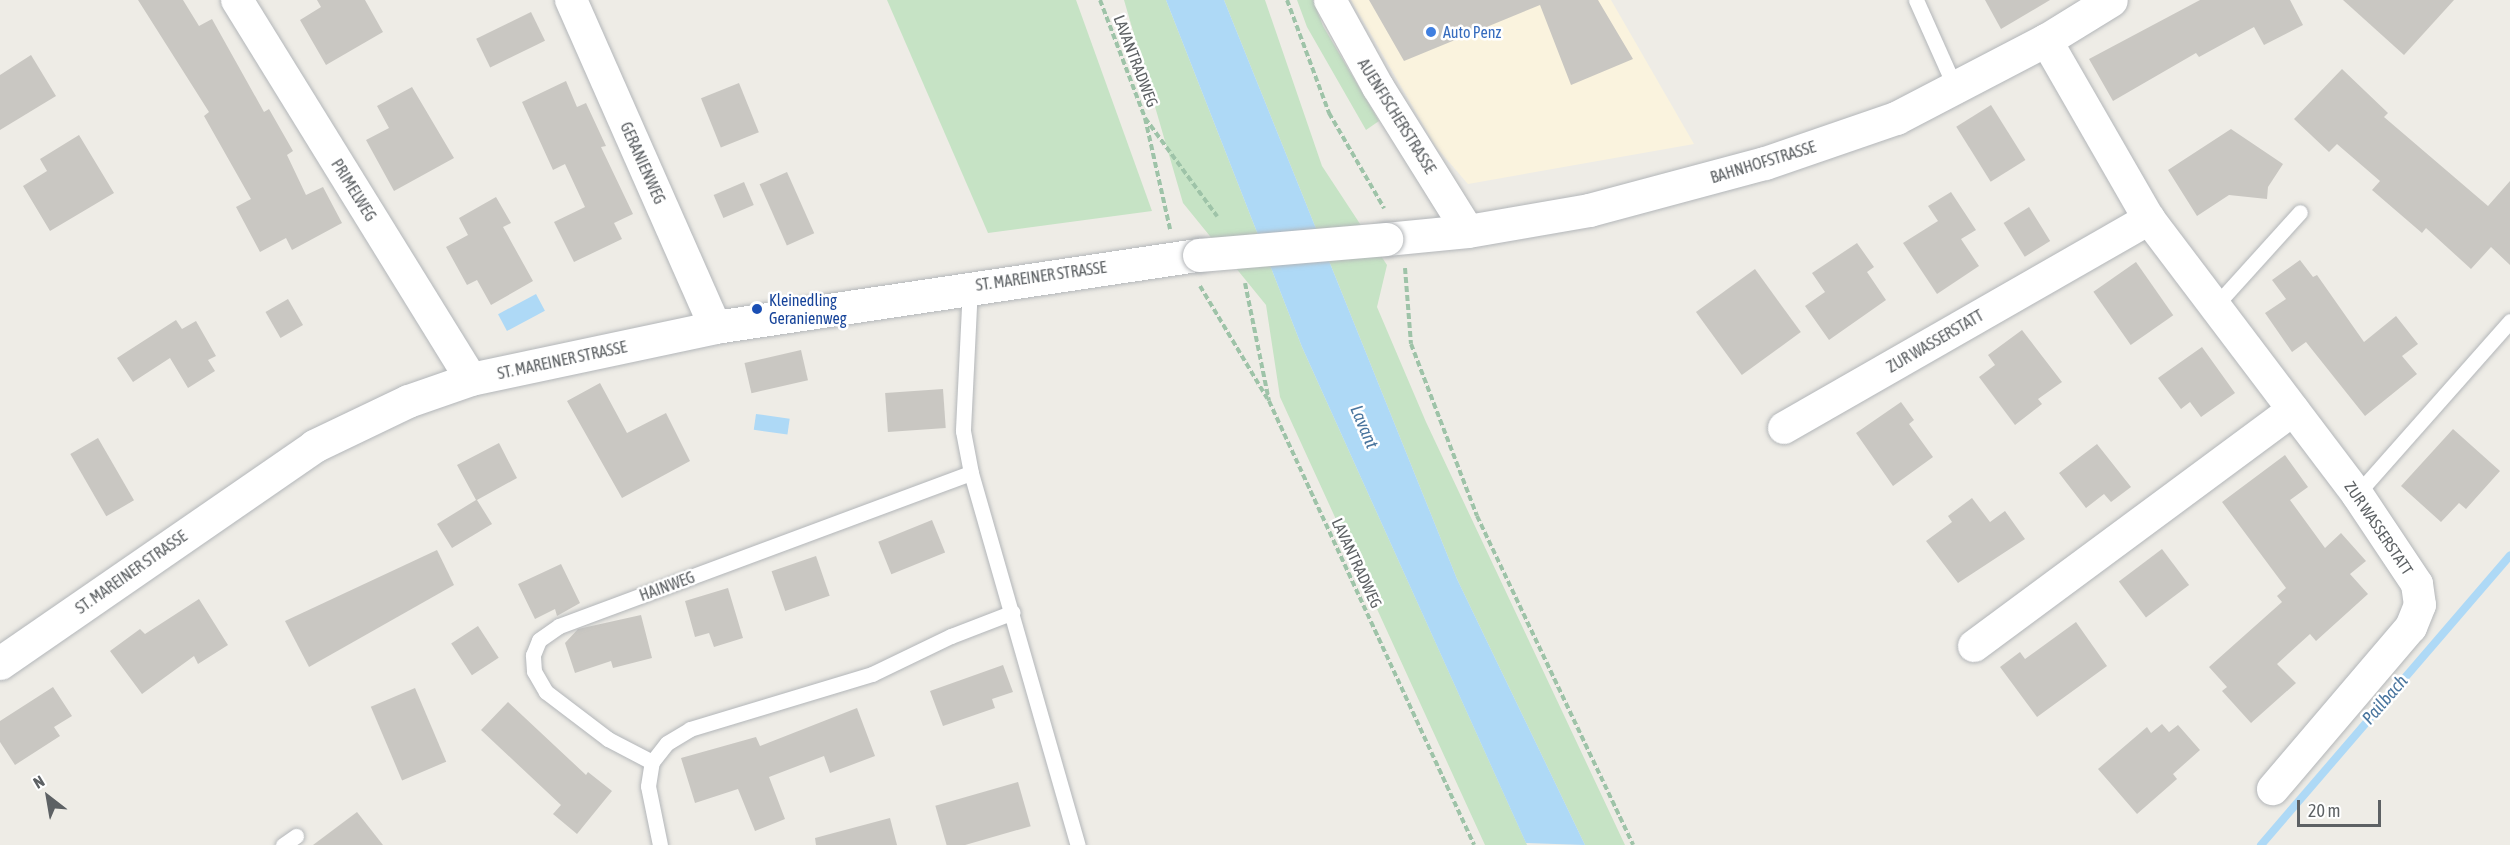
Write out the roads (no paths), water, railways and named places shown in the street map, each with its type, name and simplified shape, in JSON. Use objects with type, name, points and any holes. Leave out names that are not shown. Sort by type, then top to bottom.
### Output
[{"type":"street","name":"PRIMELWEG","points":[[237,0],[471,379]]},
{"type":"street","name":"GERANIENWEG","points":[[571,0],[715,327]]},
{"type":"street","name":"AUENFISCHERSTRASSE","points":[[1330,0],[1378,87],[1468,231]]},
{"type":"street","name":"BAHNHOFSTRASSE","points":[[1394,238],[1468,231],[1589,210],[1765,163],[1896,118],[2046,40],[2111,0]]},
{"type":"street","name":"ZUR WASSERSTATT","points":[[2046,40],[2149,219],[2357,494],[2417,584],[2420,606],[2411,627],[2273,789]]},
{"type":"street","name":"ZUR WASSERSTATT","points":[[1784,428],[2149,219]]},
{"type":"street","name":"ST. MAREINER STRASSE","points":[[0,663],[314,446],[408,401],[471,379],[715,327],[970,286],[1199,255],[1394,238]]},
{"type":"street","points":[[1974,646],[2293,410]]},
{"type":"lane","points":[[1916,0],[1955,87]]},
{"type":"lane","points":[[2216,305],[2300,212]]},
{"type":"lane","points":[[970,286],[963,430],[971,473],[1013,612],[1078,845]]},
{"type":"lane","points":[[2357,494],[2510,321]]},
{"type":"lane","name":"HAINWEG","points":[[652,762],[608,739],[546,692],[534,671],[533,654],[539,640],[559,626],[971,473]]},
{"type":"lane","points":[[660,845],[648,786],[652,762],[667,743],[690,729],[872,674],[951,636],[1013,612]]},
{"type":"water","name":"Lavant","points":[[1166,0],[1224,0],[1457,579],[1585,845],[1526,843],[1302,347]]},
{"type":"water","points":[[536,294],[545,311],[507,331],[498,314]]},
{"type":"water","points":[[756,414],[790,419],[787,435],[754,430]]},
{"type":"waterway","name":"Pailbach","points":[[2261,845],[2510,555]]},
{"type":"place","name":"Auto Penz","points":[[1431,32]]},
{"type":"place","name":"Kleinedling Geranienweg","points":[[757,309]]}]
